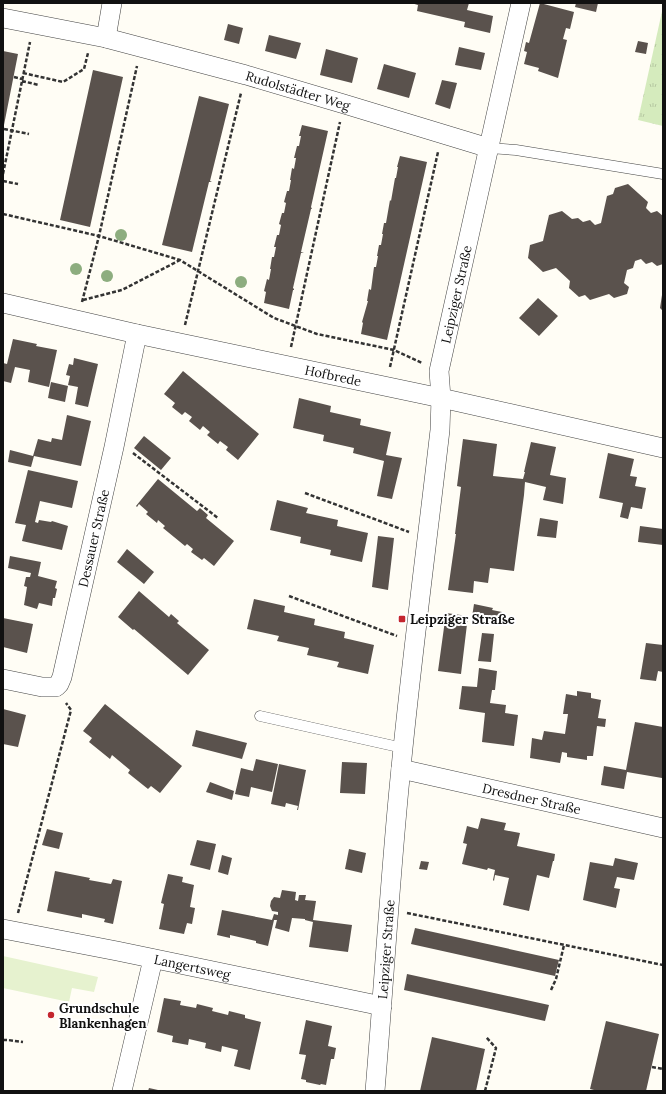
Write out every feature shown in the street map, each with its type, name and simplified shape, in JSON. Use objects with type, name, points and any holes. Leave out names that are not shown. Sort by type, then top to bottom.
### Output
[{"type":"street","points":[[99,36],[112,3]]},
{"type":"street","name":"Leipziger Straße","points":[[375,1091],[388,911],[403,748],[440,430],[441,398],[439,371],[521,3]]},
{"type":"street","name":"Rudolstädter Weg","points":[[3,18],[99,36],[246,75],[489,148]]},
{"type":"street","name":"Hofbrede","points":[[3,303],[137,334],[441,398],[663,448]]},
{"type":"street","name":"Dessauer Straße","points":[[56,687],[62,677],[114,447],[137,334]]},
{"type":"street","points":[[3,679],[42,687],[56,687]]},
{"type":"street","name":"Dresdner Straße","points":[[401,769],[663,828]]},
{"type":"street","name":"Langertsweg","points":[[8,931],[117,951],[382,1006]]},
{"type":"street","points":[[122,1091],[153,959]]},
{"type":"lane","points":[[489,148],[516,150],[663,174]]},
{"type":"lane","points":[[260,716],[403,748]]},
{"type":"path","points":[[3,174],[33,24]]},
{"type":"path","points":[[23,73],[63,82],[84,69],[99,36]]},
{"type":"path","points":[[78,321],[99,236],[141,48]]},
{"type":"path","points":[[186,323],[246,75]]},
{"type":"path","points":[[14,78],[39,85]]},
{"type":"path","points":[[291,346],[344,104]]},
{"type":"path","points":[[4,129],[29,134]]},
{"type":"path","points":[[390,367],[442,134]]},
{"type":"path","points":[[3,181],[18,184]]},
{"type":"path","points":[[3,214],[99,236],[180,260],[274,318],[317,334],[394,350],[439,371]]},
{"type":"path","points":[[83,300],[122,290],[180,260]]},
{"type":"path","points":[[114,447],[130,452],[218,518]]},
{"type":"path","points":[[305,493],[413,533],[428,536]]},
{"type":"path","points":[[289,596],[395,636],[416,640]]},
{"type":"path","points":[[8,931],[71,710],[56,687]]},
{"type":"path","points":[[388,911],[407,913],[663,965]]},
{"type":"path","points":[[550,990],[556,979],[564,945]]},
{"type":"path","points":[[485,1091],[496,1048],[486,1037]]},
{"type":"path","points":[[3,1040],[23,1042]]},
{"type":"path","points":[[652,1067],[663,1069]]},
{"type":"green space","points":[[663,7],[663,126],[638,120]]},
{"type":"green space","points":[[3,956],[98,977],[94,992],[72,988],[69,1002],[3,988]]},
{"type":"building","points":[[411,3],[469,3],[467,10],[493,16],[490,33],[464,27],[465,22],[417,11],[418,5]]},
{"type":"building","points":[[540,3],[574,12],[570,29],[566,28],[563,39],[567,40],[558,78],[538,71],[539,68],[524,64],[527,52],[524,51],[526,42],[529,43]]},
{"type":"building","points":[[576,3],[598,3],[596,12],[575,7]]},
{"type":"building","points":[[228,24],[243,28],[239,44],[224,40]]},
{"type":"building","points":[[269,35],[301,43],[296,59],[265,51]]},
{"type":"building","points":[[638,41],[648,43],[646,54],[635,52]]},
{"type":"building","points":[[459,47],[485,53],[481,70],[455,65]]},
{"type":"building","points":[[326,49],[358,58],[352,83],[320,75]]},
{"type":"building","points":[[3,51],[18,54],[4,125],[3,125]]},
{"type":"building","points":[[384,64],[416,73],[409,98],[377,89]]},
{"type":"building","points":[[93,70],[123,77],[90,227],[60,220]]},
{"type":"building","points":[[442,80],[457,83],[450,109],[435,104]]},
{"type":"building","points":[[199,96],[229,104],[210,181],[212,182],[209,182],[192,252],[162,245]]},
{"type":"building","points":[[302,125],[328,131],[311,207],[312,209],[301,252],[304,253],[301,253],[289,309],[264,303],[266,292],[264,291],[267,279],[269,280],[272,257],[274,257],[276,247],[274,247],[277,235],[279,235],[281,225],[279,224],[282,213],[284,213],[286,203],[284,202],[287,191],[289,191],[292,168],[294,169],[296,158],[294,158],[297,146],[299,146],[301,136],[299,136]]},
{"type":"building","points":[[400,156],[427,162],[387,340],[361,334],[369,289],[371,290],[374,267],[376,267],[379,245],[381,245],[384,223],[386,223]]},
{"type":"building","points":[[628,184],[648,202],[646,208],[651,213],[657,211],[663,216],[663,264],[657,266],[652,262],[646,264],[641,259],[635,261],[633,268],[627,270],[624,283],[629,287],[627,294],[614,298],[609,294],[590,300],[585,295],[579,297],[569,288],[570,281],[556,268],[543,272],[528,258],[530,245],[543,241],[549,215],[562,211],[572,219],[578,218],[583,222],[590,220],[595,225],[601,223],[607,196],[613,194],[615,188]]},
{"type":"building","points":[[662,295],[663,296],[663,311],[660,308]]},
{"type":"building","points":[[538,298],[558,316],[539,336],[519,318]]},
{"type":"building","points":[[13,339],[37,344],[36,346],[57,350],[49,387],[28,382],[30,370],[15,367],[11,383],[3,381],[3,363],[7,364]]},
{"type":"building","points":[[74,358],[98,364],[88,407],[75,404],[78,387],[68,385],[70,376],[66,375],[69,364],[73,365]]},
{"type":"building","points":[[183,371],[259,434],[238,460],[226,450],[228,447],[220,441],[218,444],[207,435],[210,432],[203,426],[200,430],[189,421],[192,417],[185,412],[182,415],[172,407],[175,403],[164,394]]},
{"type":"building","points":[[51,382],[68,386],[65,402],[48,398]]},
{"type":"building","points":[[299,398],[331,406],[330,412],[361,419],[360,425],[391,432],[386,455],[402,458],[392,499],[377,496],[384,461],[353,453],[354,448],[323,441],[324,435],[293,428]]},
{"type":"building","points":[[67,415],[91,421],[81,466],[34,456],[31,467],[8,462],[10,450],[33,456],[38,439],[51,442],[52,438],[62,440]]},
{"type":"building","points":[[144,436],[171,458],[161,470],[134,448]]},
{"type":"building","points":[[463,439],[497,444],[493,476],[523,479],[531,442],[556,447],[550,475],[566,478],[563,504],[543,500],[546,487],[525,482],[514,571],[490,568],[488,583],[474,581],[473,593],[448,590],[461,487],[457,486]]},
{"type":"building","points":[[608,453],[634,459],[630,476],[637,477],[635,486],[646,488],[642,509],[631,507],[628,519],[620,517],[623,503],[599,498]]},
{"type":"building","points":[[28,470],[78,481],[72,508],[40,501],[35,522],[38,523],[39,520],[52,521],[68,526],[62,550],[22,541],[26,525],[15,523]]},
{"type":"building","points":[[158,479],[197,511],[200,508],[208,515],[206,518],[234,541],[214,566],[204,558],[202,560],[191,552],[193,549],[187,544],[185,546],[163,528],[165,526],[158,520],[157,523],[146,514],[148,512],[139,504],[137,507],[136,506]]},
{"type":"building","points":[[277,500],[308,508],[306,513],[338,520],[337,526],[368,533],[362,562],[330,555],[331,550],[300,543],[301,537],[270,530]]},
{"type":"building","points":[[540,518],[558,521],[556,538],[537,536]]},
{"type":"building","points":[[640,526],[663,529],[663,545],[638,542]]},
{"type":"building","points":[[378,536],[394,538],[388,590],[372,587]]},
{"type":"building","points":[[127,549],[154,572],[144,584],[117,562]]},
{"type":"building","points":[[10,556],[41,562],[38,576],[57,581],[55,588],[57,589],[55,598],[53,598],[52,606],[39,603],[37,609],[24,605],[27,587],[24,586],[26,577],[30,577],[31,573],[8,568]]},
{"type":"building","points":[[139,591],[169,617],[171,614],[179,621],[177,623],[209,650],[188,675],[118,617]]},
{"type":"building","points":[[254,599],[285,606],[284,612],[315,619],[314,625],[345,632],[344,638],[374,645],[368,674],[337,667],[339,662],[307,655],[309,648],[277,641],[279,636],[247,629]]},
{"type":"building","points":[[474,604],[493,608],[492,610],[502,612],[500,622],[472,617]]},
{"type":"building","points":[[446,613],[468,616],[461,674],[438,671]]},
{"type":"building","points":[[3,618],[33,624],[27,653],[3,647]]},
{"type":"building","points":[[482,633],[494,634],[491,662],[478,661]]},
{"type":"building","points":[[646,643],[663,645],[663,672],[658,671],[656,681],[640,679]]},
{"type":"building","points":[[479,668],[497,671],[495,690],[492,690],[490,703],[506,705],[505,713],[518,715],[514,746],[482,742],[485,713],[459,709],[462,686],[477,687]]},
{"type":"building","points":[[577,691],[591,693],[591,698],[601,700],[598,718],[606,719],[605,727],[597,726],[593,756],[587,756],[587,760],[567,757],[567,753],[562,752],[560,763],[530,758],[532,738],[542,740],[544,731],[565,734],[568,714],[563,714],[566,694],[577,696]]},
{"type":"building","points":[[105,704],[182,766],[160,793],[151,786],[148,789],[128,773],[130,770],[112,755],[110,759],[89,742],[92,738],[83,731]]},
{"type":"building","points":[[3,709],[26,715],[18,747],[3,744]]},
{"type":"building","points":[[635,722],[663,727],[662,778],[627,772],[624,789],[601,785],[604,766],[626,770]]},
{"type":"building","points":[[196,730],[247,743],[242,759],[192,746]]},
{"type":"building","points":[[256,759],[278,764],[272,792],[251,787],[249,797],[235,794],[241,768],[253,771]]},
{"type":"building","points":[[342,762],[367,763],[365,794],[340,793]]},
{"type":"building","points":[[279,764],[306,770],[298,810],[298,806],[286,803],[285,807],[271,804]]},
{"type":"building","points":[[210,782],[234,791],[232,800],[206,792]]},
{"type":"building","points":[[481,818],[506,823],[504,830],[520,833],[517,846],[555,854],[549,878],[537,875],[529,911],[503,905],[509,878],[495,875],[494,881],[495,870],[488,868],[487,870],[462,864],[467,844],[463,843],[467,826],[478,829]]},
{"type":"building","points":[[47,829],[63,833],[59,849],[42,845]]},
{"type":"building","points":[[197,840],[216,844],[210,870],[190,865]]},
{"type":"building","points":[[349,849],[366,853],[362,873],[345,869]]},
{"type":"building","points":[[222,855],[232,858],[228,875],[218,872]]},
{"type":"building","points":[[615,858],[638,863],[634,880],[617,877],[614,888],[620,889],[616,908],[583,900],[590,862],[613,866]]},
{"type":"building","points":[[421,861],[429,862],[427,870],[419,869]]},
{"type":"building","points":[[55,871],[111,884],[113,879],[122,881],[113,924],[104,922],[105,919],[82,914],[82,918],[47,911]]},
{"type":"building","points":[[168,874],[183,877],[182,882],[194,885],[190,907],[195,908],[192,924],[187,923],[184,934],[159,929],[164,904],[161,903]]},
{"type":"building","points":[[282,890],[296,892],[295,900],[298,901],[299,895],[306,895],[305,900],[316,901],[313,920],[352,925],[348,952],[309,947],[313,922],[305,919],[292,918],[289,932],[275,928],[277,920],[274,920],[268,946],[256,943],[256,941],[230,935],[230,938],[217,935],[222,910],[272,920],[274,914],[278,915],[278,912],[272,911],[270,906],[271,901],[274,897],[280,898]]},
{"type":"building","points":[[415,928],[559,960],[555,976],[411,944]]},
{"type":"building","points":[[407,974],[549,1005],[545,1021],[404,990]]},
{"type":"building","points":[[164,998],[181,1001],[180,1005],[196,1008],[197,1004],[213,1008],[212,1011],[228,1015],[229,1011],[245,1015],[245,1018],[261,1022],[250,1070],[234,1066],[238,1050],[222,1046],[221,1052],[205,1048],[206,1043],[189,1039],[188,1045],[172,1042],[173,1036],[157,1032]]},
{"type":"building","points":[[306,1020],[332,1026],[328,1046],[336,1048],[334,1059],[331,1059],[326,1085],[306,1082],[306,1080],[301,1079],[306,1055],[299,1054]]},
{"type":"building","points":[[606,1021],[659,1034],[646,1091],[598,1091],[590,1089]]},
{"type":"building","points":[[432,1037],[485,1049],[476,1091],[420,1091]]},
{"type":"building","points":[[149,1088],[158,1090],[158,1091],[148,1091]]},
{"type":"place","name":"Leipziger Straße","points":[[402,619]]},
{"type":"place","name":"Grundschule Blankenhagen","points":[[51,1015]]}]
